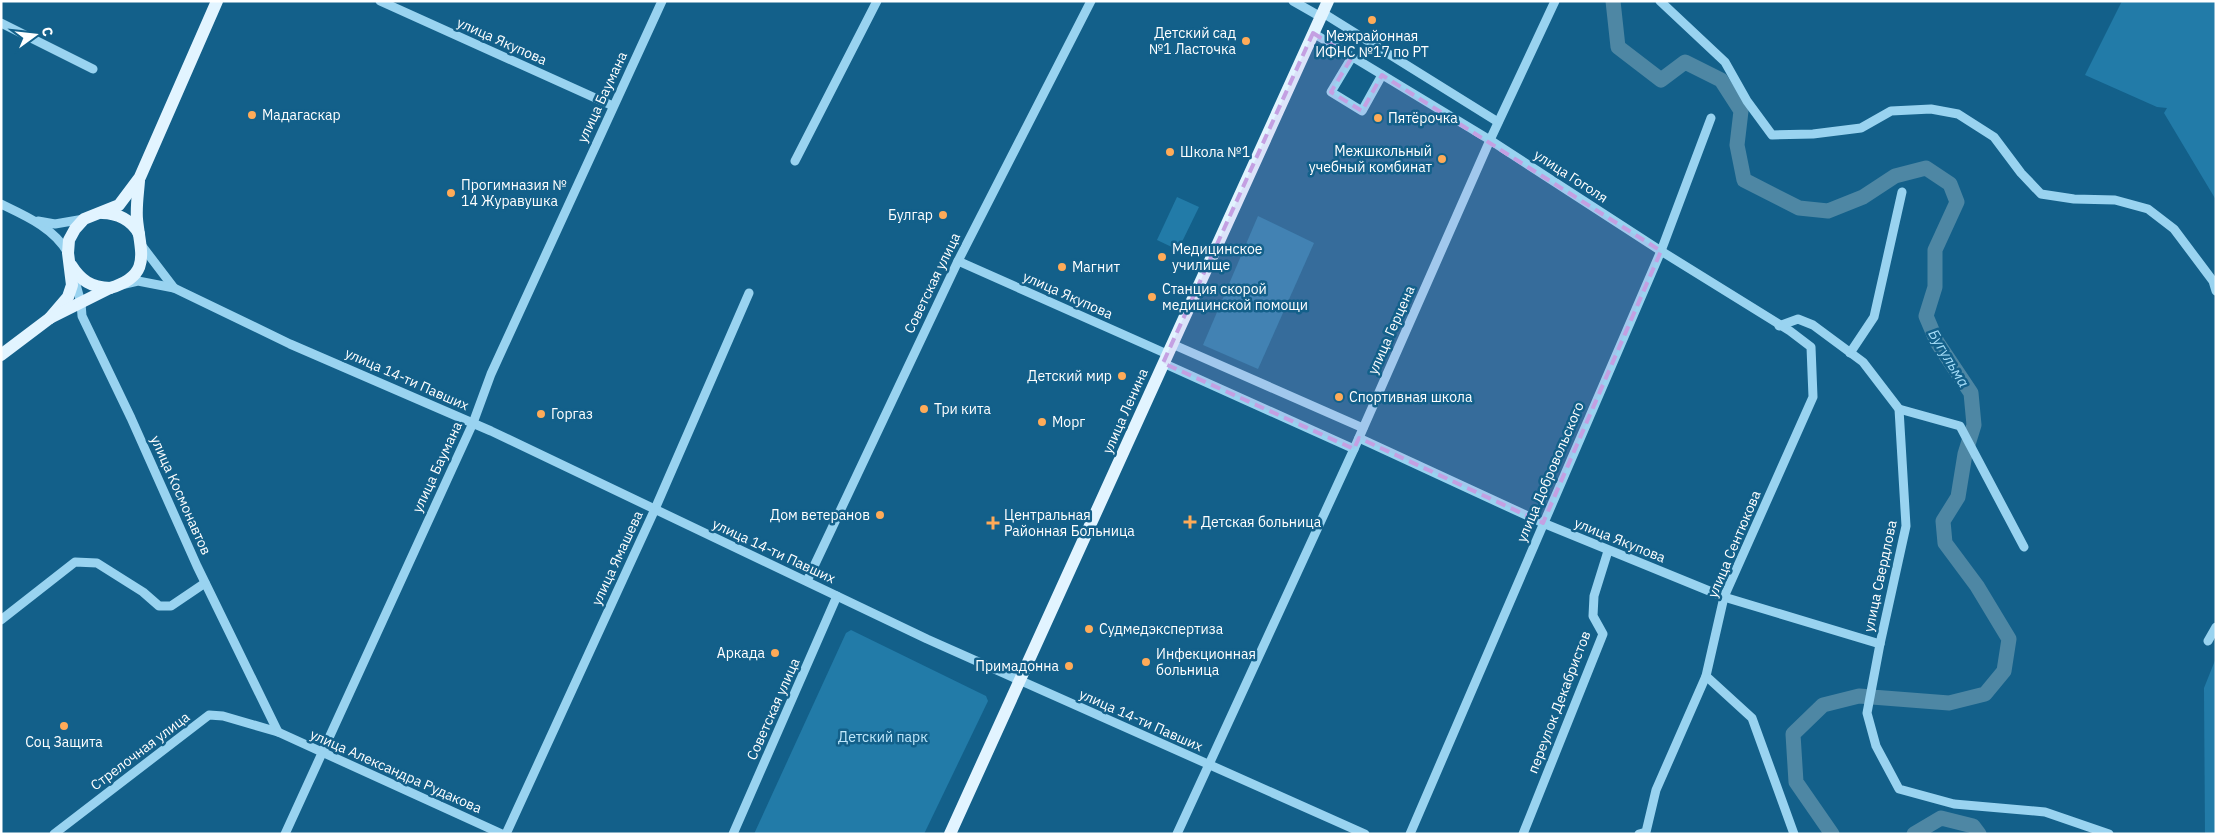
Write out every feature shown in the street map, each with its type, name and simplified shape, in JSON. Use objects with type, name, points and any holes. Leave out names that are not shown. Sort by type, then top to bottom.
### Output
[{"type":"main road","points":[[50,318],[68,297],[72,285],[69,240],[74,228],[84,219],[119,205],[140,177],[217,1]]},
{"type":"main road","name":"улица Ленина","points":[[950,834],[1324,10]]},
{"type":"main road","points":[[1,355],[50,318],[130,278],[138,269],[142,258],[137,204],[140,177]]},
{"type":"main road","points":[[99,213],[108,213],[125,218],[132,224],[142,242]]},
{"type":"main road","points":[[69,259],[77,275],[87,283],[98,287],[115,286]]},
{"type":"street","name":"улица Якупова","points":[[380,1],[613,106]]},
{"type":"street","name":"улица Баумана","points":[[285,834],[440,490],[473,423],[491,374],[662,1]]},
{"type":"street","points":[[795,161],[877,1]]},
{"type":"street","name":"Советская улица","points":[[807,581],[958,261],[1091,1]]},
{"type":"street","points":[[1293,1],[1324,10],[1498,122]]},
{"type":"street","name":"улица Герцена","points":[[1177,834],[1359,438],[1498,122],[1555,1]]},
{"type":"street","points":[[1660,1],[1725,62],[1747,101],[1772,135],[1813,134],[1861,128],[1891,111],[1930,108],[1958,114],[1994,137],[2021,173],[2041,194],[2074,199],[2115,200],[2148,209],[2174,229],[2213,282],[2216,291]]},
{"type":"street","points":[[1,24],[93,69]]},
{"type":"street","name":"улица Гоголя","points":[[1314,33],[1490,140],[1661,252],[1790,331],[1811,346]]},
{"type":"street","points":[[1352,57],[1331,92],[1362,111],[1382,75]]},
{"type":"street","name":"улица Добровольского","points":[[1410,834],[1661,252],[1710,118]]},
{"type":"street","points":[[1850,353],[1874,317],[1902,192]]},
{"type":"street","points":[[1,204],[35,220],[55,224],[84,219]]},
{"type":"street","points":[[35,220],[63,244],[69,259]]},
{"type":"street","points":[[142,242],[174,288]]},
{"type":"street","name":"улица Космонавтов","points":[[69,259],[81,303],[82,316],[131,418],[205,583],[278,732]]},
{"type":"street","name":"улица Якупова","points":[[958,261],[1168,354]]},
{"type":"street","points":[[115,286],[138,281],[174,288]]},
{"type":"street","name":"улица 14-ти Павших","points":[[174,288],[290,344],[473,423],[927,639],[1365,834]]},
{"type":"street","name":"улица Ямашева","points":[[504,834],[655,509],[749,293]]},
{"type":"street","points":[[1779,326],[1798,318],[1813,325],[1863,362],[1899,409],[1960,426],[2024,546]]},
{"type":"street","name":"улица Сентюкова","points":[[1644,833],[1656,790],[1706,676],[1724,597],[1813,397],[1811,346]]},
{"type":"street","points":[[1168,354],[1363,428]]},
{"type":"street","points":[[1168,354],[1354,449]]},
{"type":"street","name":"улица Свердлова","points":[[1899,409],[1906,526],[1871,685],[1867,712],[1876,746],[1899,789],[1954,804],[2045,812],[2108,834]]},
{"type":"street","name":"улица Якупова","points":[[1359,438],[1543,523],[1724,597],[1880,644]]},
{"type":"street","name":"переулок Декабристов","points":[[1523,834],[1603,634],[1593,616],[1594,596],[1608,551]]},
{"type":"street","points":[[1,620],[75,562],[97,563],[143,592],[159,606],[171,606],[205,583]]},
{"type":"street","name":"Советская улица","points":[[733,834],[837,596]]},
{"type":"street","points":[[2208,641],[2216,627]]},
{"type":"street","points":[[1706,676],[1752,718],[1794,834]]},
{"type":"street","name":"Стрелочная улица","points":[[54,834],[209,715],[223,716],[278,732]]},
{"type":"street","name":"улица Александра Рудакова","points":[[278,732],[504,834]]},
{"type":"highlighted area","points":[[1313,33],[1352,57],[1331,92],[1362,111],[1382,75],[1661,251],[1543,523],[1359,438],[1354,449],[1163,363]]},
{"type":"green space","points":[[2122,1],[2216,1],[2216,200],[2164,113],[2167,108],[2157,107],[2085,75]]},
{"type":"green space","points":[[1177,197],[1199,207],[1178,250],[1157,240]]},
{"type":"green space","points":[[1258,216],[1314,243],[1258,369],[1203,345]]},
{"type":"green space","name":"Детский парк","points":[[851,630],[986,696],[988,701],[924,834],[754,834],[846,633]]},
{"type":"green space","points":[[2216,658],[2216,834],[2205,834],[2204,688]]},
{"type":"waterway","name":"Бугульма","points":[[1613,1],[1618,47],[1661,80],[1685,62],[1721,80],[1741,111],[1737,145],[1744,180],[1799,208],[1828,211],[1863,197],[1895,176],[1926,168],[1950,184],[1957,202],[1935,250],[1935,287],[1926,316],[1937,342],[1971,393],[1974,425],[1965,454],[1958,497],[1943,521],[1945,543],[1977,586],[2009,639],[2004,671],[1985,694],[1949,703],[1859,696],[1823,705],[1793,734],[1796,782],[1832,834]]},
{"type":"waterway","name":"Бугульма","points":[[1914,834],[1941,818],[1973,826],[1979,834]]},
{"type":"place","name":"Межрайонная ИФНС №17 по РТ","points":[[1372,20]]},
{"type":"place","name":"Детский сад №1 Ласточка","points":[[1246,41]]},
{"type":"place","name":"Мадагаскар","points":[[252,115]]},
{"type":"place","name":"Пятёрочка","points":[[1378,118]]},
{"type":"place","name":"Школа №1","points":[[1170,152]]},
{"type":"place","name":"Межшкольный учебный комбинат","points":[[1442,159]]},
{"type":"place","name":"Прогимназия № 14 Журавушка","points":[[451,193]]},
{"type":"place","name":"Булгар","points":[[943,215]]},
{"type":"place","name":"Медицинское училище","points":[[1162,257]]},
{"type":"place","name":"Магнит","points":[[1062,267]]},
{"type":"place","name":"Станция скорой медицинской помощи","points":[[1152,297]]},
{"type":"place","name":"Детский мир","points":[[1122,376]]},
{"type":"place","name":"Спортивная школа","points":[[1339,397]]},
{"type":"place","name":"Три кита","points":[[924,409]]},
{"type":"place","name":"Горгаз","points":[[541,414]]},
{"type":"place","name":"Морг","points":[[1042,422]]},
{"type":"place","name":"Дом ветеранов","points":[[880,515]]},
{"type":"place","name":"Детская больница","points":[[1190,522]]},
{"type":"place","name":"Центральная Районная Больница","points":[[993,523]]},
{"type":"place","name":"Судмедэкспертиза","points":[[1089,629]]},
{"type":"place","name":"Аркада","points":[[775,653]]},
{"type":"place","name":"Инфекционная больница","points":[[1146,662]]},
{"type":"place","name":"Примадонна","points":[[1069,666]]},
{"type":"place","name":"Соц Защита","points":[[64,726]]}]
